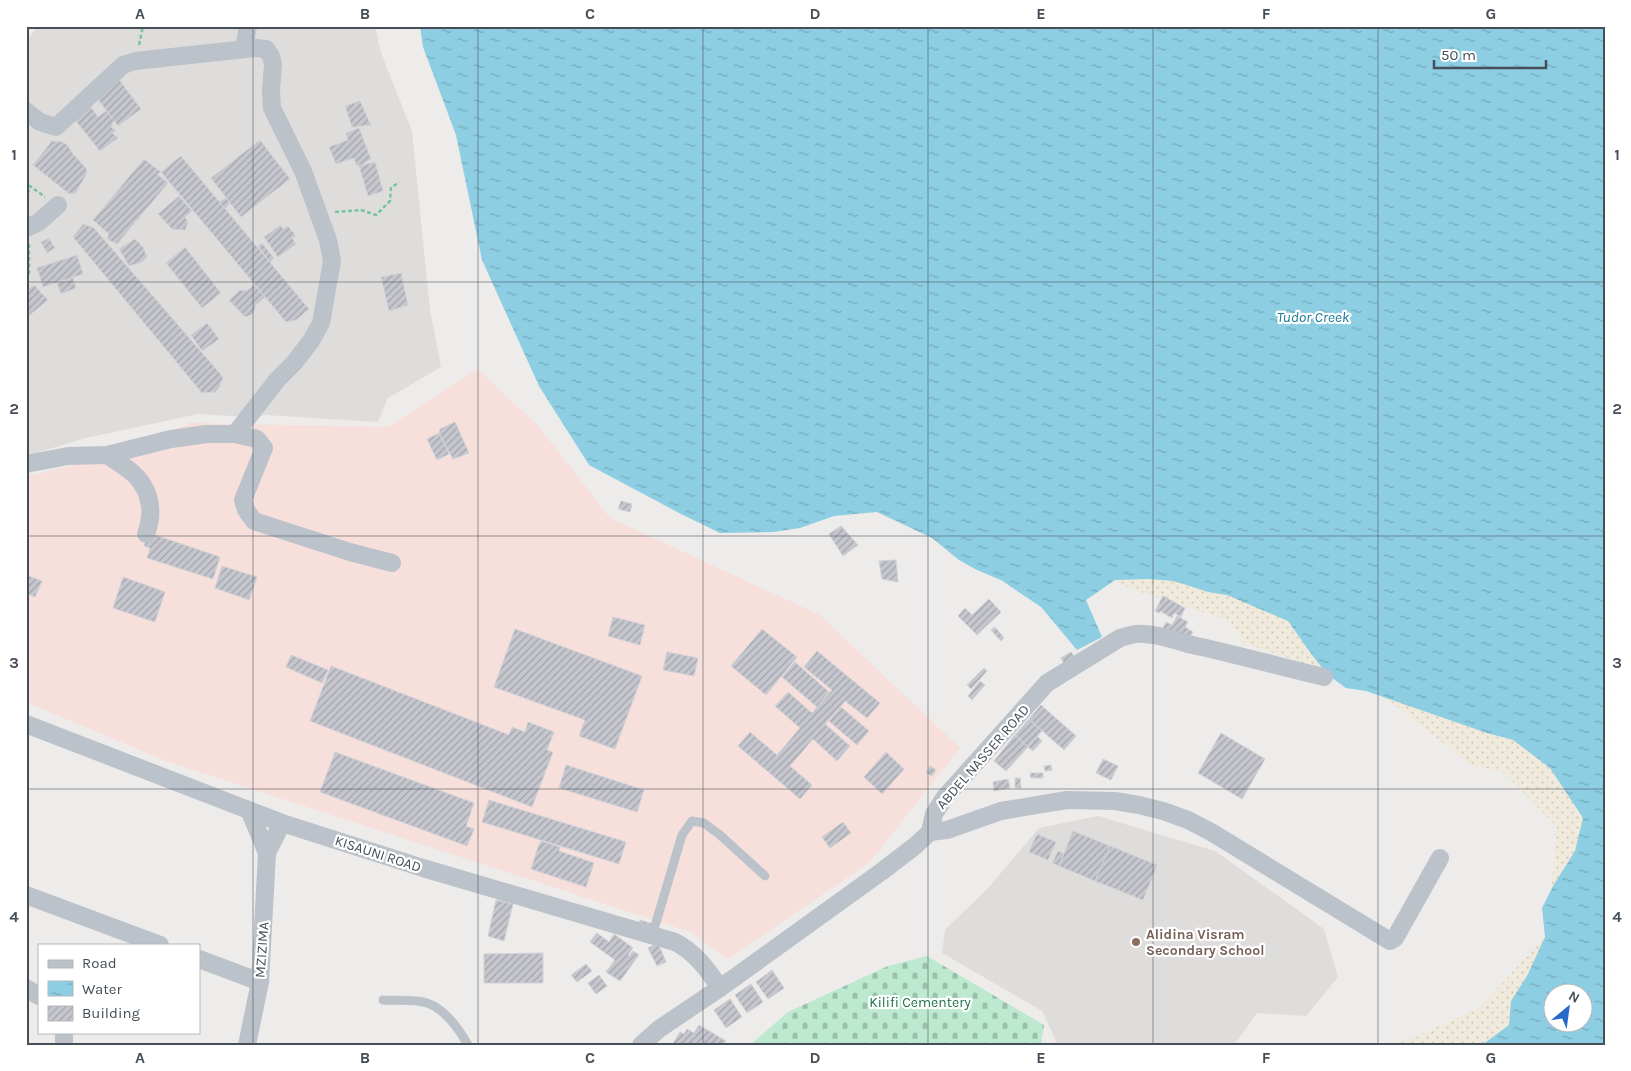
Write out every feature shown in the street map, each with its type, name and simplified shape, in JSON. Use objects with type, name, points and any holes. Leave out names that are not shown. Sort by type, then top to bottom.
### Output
[{"type":"street","points":[[244,49],[248,26]]},
{"type":"street","points":[[26,111],[40,122],[56,126],[124,65],[135,60],[244,49],[266,49],[271,56],[273,64],[272,108],[303,171],[328,240],[332,261],[321,323],[311,341],[294,363],[276,380],[235,434]]},
{"type":"street","points":[[27,234],[58,205]]},
{"type":"street","points":[[26,464],[68,456],[107,455],[136,446],[207,434],[235,434],[257,439],[264,448],[243,500],[246,510],[254,521],[392,563]]},
{"type":"street","points":[[107,455],[136,476],[147,495],[151,506],[151,516],[146,534]]},
{"type":"street","name":"ABDEL NASSER ROAD","points":[[930,832],[934,814],[939,805],[1047,683],[1120,638],[1132,634],[1157,636],[1230,652],[1259,662],[1324,677]]},
{"type":"street","name":"KISAUNI ROAD","points":[[26,724],[282,823],[423,868],[666,939],[682,946],[706,968],[720,988]]},
{"type":"street","points":[[641,1045],[660,1029],[880,872],[930,832],[947,830],[1001,811],[1067,800],[1115,801],[1163,811],[1188,820],[1211,832],[1390,941],[1395,938],[1440,858]]},
{"type":"street","points":[[250,812],[267,853]]},
{"type":"street","points":[[267,853],[282,823]]},
{"type":"street","name":"MZIZIMA","points":[[247,1045],[260,982],[267,853]]},
{"type":"street","points":[[26,895],[157,944]]},
{"type":"street","points":[[200,959],[260,982]]},
{"type":"street","points":[[26,988],[38,995]]},
{"type":"lane","points":[[652,936],[682,835],[692,821],[704,823],[720,835],[765,876]]},
{"type":"lane","points":[[383,1000],[425,1002],[431,1005],[453,1023],[468,1045]]},
{"type":"path","points":[[319,214],[361,210],[376,215],[390,201],[391,188],[399,182]]},
{"type":"path","points":[[26,184],[58,205]]},
{"type":"path","points":[[26,200],[30,186]]},
{"type":"path","points":[[27,234],[30,246],[29,274]]},
{"type":"shaded area","points":[[38,26],[375,26],[381,53],[412,131],[430,310],[441,367],[388,398],[378,422],[265,415],[249,417],[198,414],[86,438],[26,456],[26,41]]},
{"type":"shaded area","points":[[478,369],[540,428],[610,518],[820,615],[960,748],[869,863],[727,959],[691,932],[166,761],[26,702],[26,477],[89,461],[192,423],[388,427]]},
{"type":"shaded area","name":"Alidina Visram Secondary School","points":[[1098,816],[1215,851],[1324,929],[1338,977],[1306,1016],[1257,1013],[1234,1045],[1053,1045],[1056,1041],[1042,1011],[942,953],[945,930],[989,887],[1039,828]]},
{"type":"sand","points":[[1068,533],[1605,681],[1605,1045],[1395,1045],[1478,1009],[1547,935],[1557,827],[1503,772],[1471,765],[1373,688],[1242,642],[1230,621],[1123,586]]},
{"type":"green space","name":"Kilifi Cementery","points":[[927,956],[1044,1025],[1041,1045],[750,1045],[788,1012],[888,966]]},
{"type":"water","name":"Tudor Creek","points":[[420,26],[1605,26],[1605,1045],[1482,1045],[1509,1025],[1511,1001],[1527,976],[1545,937],[1542,908],[1553,886],[1575,851],[1583,818],[1550,768],[1513,740],[1487,733],[1366,691],[1346,688],[1328,675],[1288,621],[1227,595],[1208,592],[1174,581],[1148,579],[1115,580],[1086,600],[1102,637],[1077,650],[1041,607],[1001,580],[959,560],[932,538],[877,512],[834,516],[800,528],[773,532],[720,533],[589,465],[539,386],[482,260],[456,135],[423,47]]},
{"type":"building","points":[[117,77],[141,109],[118,126],[94,94]]},
{"type":"building","points":[[360,101],[371,125],[352,127],[345,106]]},
{"type":"building","points":[[87,102],[98,117],[106,111],[114,120],[111,127],[116,131],[112,133],[118,138],[100,151],[71,115]]},
{"type":"building","points":[[359,128],[371,159],[359,166],[354,158],[336,164],[329,147],[348,140],[346,133]]},
{"type":"building","points":[[260,140],[290,179],[241,217],[211,178]]},
{"type":"building","points":[[52,141],[63,142],[86,168],[87,173],[75,194],[68,193],[33,165]]},
{"type":"building","points":[[181,156],[309,309],[296,320],[286,322],[161,172]]},
{"type":"building","points":[[144,159],[161,172],[157,174],[168,183],[117,244],[107,239],[109,234],[93,220]]},
{"type":"building","points":[[375,162],[383,191],[368,196],[359,166]]},
{"type":"building","points":[[179,196],[192,211],[185,217],[188,223],[185,230],[172,229],[158,214]]},
{"type":"building","points":[[226,198],[230,203],[225,209],[219,202]]},
{"type":"building","points":[[83,224],[94,228],[223,377],[219,388],[215,392],[202,393],[73,237]]},
{"type":"building","points":[[281,225],[283,229],[288,226],[296,236],[292,238],[296,244],[278,257],[264,237]]},
{"type":"building","points":[[49,238],[55,248],[47,253],[41,242]]},
{"type":"building","points":[[135,239],[143,247],[147,257],[142,262],[129,266],[119,249]]},
{"type":"building","points":[[262,243],[274,258],[270,262],[258,246]]},
{"type":"building","points":[[185,247],[221,293],[202,308],[166,263]]},
{"type":"building","points":[[77,255],[83,274],[43,287],[37,268]]},
{"type":"building","points":[[401,273],[408,305],[389,311],[381,277]]},
{"type":"building","points":[[73,278],[76,288],[61,294],[57,283]]},
{"type":"building","points":[[34,285],[48,300],[26,318],[26,291]]},
{"type":"building","points":[[254,285],[265,297],[256,305],[253,314],[245,317],[229,300],[240,290],[247,291]]},
{"type":"building","points":[[207,323],[219,339],[202,351],[191,335]]},
{"type":"building","points":[[455,422],[469,453],[453,459],[439,433],[440,429]]},
{"type":"building","points":[[439,433],[449,454],[437,460],[427,439]]},
{"type":"building","points":[[621,501],[632,504],[630,512],[618,509]]},
{"type":"building","points":[[841,526],[858,545],[843,556],[829,534]]},
{"type":"building","points":[[149,533],[220,557],[213,579],[147,558],[150,548],[144,546]]},
{"type":"building","points":[[896,560],[898,582],[882,579],[879,561]]},
{"type":"building","points":[[222,566],[257,577],[249,600],[215,588]]},
{"type":"building","points":[[26,575],[42,581],[35,597],[26,593]]},
{"type":"building","points":[[123,577],[165,592],[155,622],[113,608]]},
{"type":"building","points":[[1163,596],[1185,608],[1181,617],[1174,613],[1172,618],[1160,611],[1159,613],[1155,611]]},
{"type":"building","points":[[989,599],[1001,612],[977,635],[958,616],[965,608],[972,615]]},
{"type":"building","points":[[1177,616],[1188,622],[1185,627],[1193,632],[1189,639],[1162,629],[1166,622],[1172,625]]},
{"type":"building","points":[[613,617],[645,625],[640,645],[608,636]]},
{"type":"building","points":[[995,627],[1004,638],[1001,641],[991,630]]},
{"type":"building","points":[[515,629],[642,676],[615,749],[579,736],[585,720],[494,687]]},
{"type":"building","points":[[762,629],[797,657],[766,695],[731,666]]},
{"type":"building","points":[[817,651],[880,703],[867,718],[845,701],[825,724],[850,746],[837,761],[813,739],[790,766],[812,785],[800,799],[738,746],[750,732],[777,755],[800,728],[775,706],[788,692],[812,713],[832,690],[804,667]]},
{"type":"building","points":[[667,652],[698,658],[694,676],[663,670]]},
{"type":"building","points":[[1071,652],[1076,658],[1065,665],[1061,658]]},
{"type":"building","points":[[291,655],[328,670],[322,683],[286,667]]},
{"type":"building","points":[[795,662],[829,692],[817,707],[782,677]]},
{"type":"building","points":[[331,666],[509,735],[512,727],[525,732],[528,722],[554,732],[547,750],[553,752],[532,807],[310,721]]},
{"type":"building","points":[[984,668],[987,671],[971,689],[967,685]]},
{"type":"building","points":[[980,681],[985,685],[972,700],[968,696]]},
{"type":"building","points":[[1041,705],[1076,736],[1064,750],[1029,719]]},
{"type":"building","points":[[841,707],[869,731],[857,745],[829,721]]},
{"type":"building","points":[[1029,719],[1042,731],[1028,747],[1015,735]]},
{"type":"building","points":[[1221,733],[1265,759],[1242,799],[1198,773]]},
{"type":"building","points":[[1015,735],[1028,747],[1006,771],[994,761]]},
{"type":"building","points":[[1037,736],[1042,741],[1033,751],[1028,747]]},
{"type":"building","points":[[335,752],[474,803],[466,826],[474,829],[467,846],[320,792]]},
{"type":"building","points":[[886,752],[904,769],[882,794],[864,777]]},
{"type":"building","points":[[1103,759],[1118,766],[1111,780],[1096,773]]},
{"type":"building","points":[[566,765],[644,790],[637,812],[559,788]]},
{"type":"building","points":[[1051,765],[1052,770],[1045,771],[1044,766]]},
{"type":"building","points":[[930,766],[936,770],[932,776],[926,773]]},
{"type":"building","points":[[1030,773],[1043,773],[1043,778],[1031,778]]},
{"type":"building","points":[[1015,778],[1020,778],[1021,788],[1015,788]]},
{"type":"building","points":[[1008,779],[1010,788],[994,791],[993,782]]},
{"type":"building","points":[[489,800],[626,842],[619,864],[482,822]]},
{"type":"building","points":[[843,822],[851,833],[830,848],[822,837]]},
{"type":"building","points":[[1073,831],[1110,846],[1095,881],[1059,866]]},
{"type":"building","points":[[1037,834],[1056,842],[1048,860],[1029,852]]},
{"type":"building","points":[[541,841],[560,847],[559,851],[594,863],[586,887],[531,869]]},
{"type":"building","points":[[1110,846],[1157,865],[1143,900],[1095,881]]},
{"type":"building","points":[[1058,851],[1064,854],[1059,866],[1052,863]]},
{"type":"building","points":[[496,900],[513,904],[504,941],[488,936]]},
{"type":"building","points":[[640,920],[653,924],[652,930],[639,927]]},
{"type":"building","points":[[597,933],[609,942],[614,934],[633,948],[629,956],[633,951],[639,955],[620,981],[606,972],[615,960],[590,942]]},
{"type":"building","points":[[658,943],[666,962],[657,966],[648,948]]},
{"type":"building","points":[[543,953],[543,983],[484,983],[484,954]]},
{"type":"building","points":[[586,964],[592,971],[577,982],[571,975]]},
{"type":"building","points":[[772,970],[784,988],[768,999],[756,982]]},
{"type":"building","points":[[599,975],[607,986],[596,994],[588,983]]},
{"type":"building","points":[[751,984],[763,1002],[747,1013],[735,995]]},
{"type":"building","points":[[730,999],[742,1017],[726,1028],[714,1010]]},
{"type":"building","points":[[699,1025],[726,1041],[723,1045],[672,1045],[680,1032],[684,1034],[687,1029],[694,1033]]},
{"type":"place","name":"Alidina Visram Secondary School","points":[[1136,942]]}]
